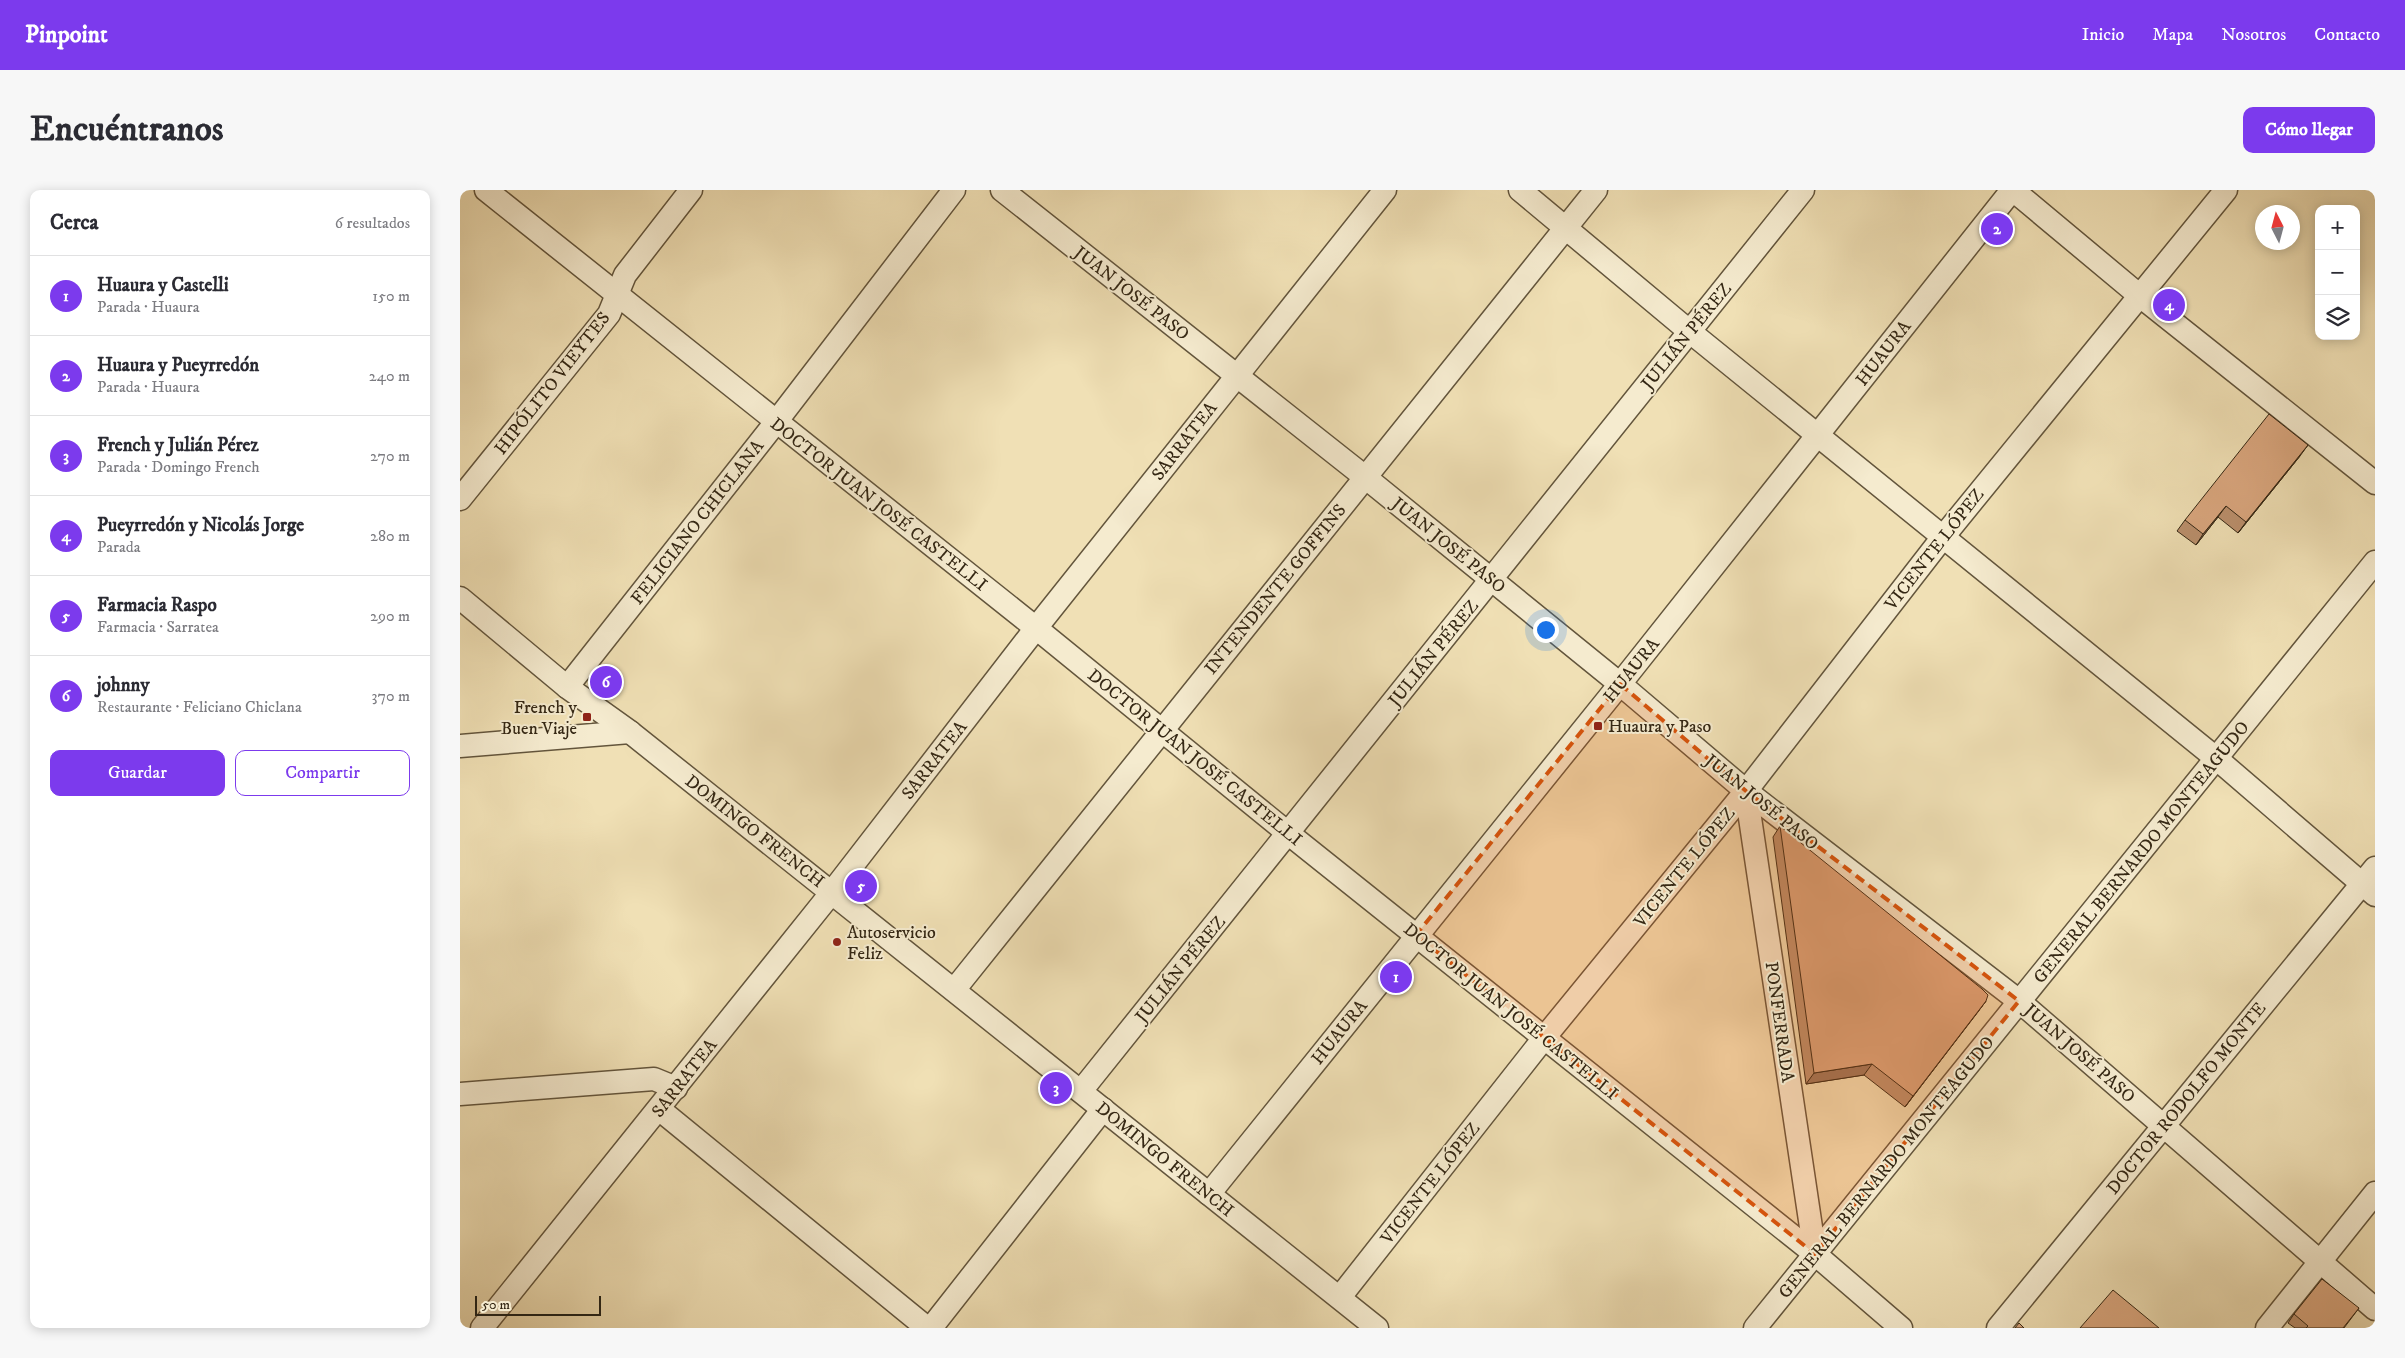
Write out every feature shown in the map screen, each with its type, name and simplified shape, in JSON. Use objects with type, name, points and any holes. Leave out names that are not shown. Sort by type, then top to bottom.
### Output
[{"type":"street","name":"DOCTOR JUAN JOSÉ CASTELLI","points":[[486,190],[618,293],[1416,936],[1815,1254],[1901,1328]]},
{"type":"street","name":"HIPÓLITO VIEYTES","points":[[460,499],[609,314],[625,275],[691,190]]},
{"type":"street","name":"FELICIANO CHICLANA","points":[[567,687],[776,422],[954,190]]},
{"type":"street","name":"JUAN JOSÉ PASO","points":[[1002,190],[1365,477],[1620,684],[1746,791],[2020,1001],[2375,1309]]},
{"type":"street","name":"SARRATEA","points":[[487,1326],[832,892],[1036,628],[1385,190]]},
{"type":"street","points":[[1520,190],[1689,331],[2371,882]]},
{"type":"street","name":"INTENDENTE GOFFINS","points":[[954,990],[1596,190]]},
{"type":"street","name":"JULIÁN PÉREZ","points":[[1081,1091],[1492,581],[1803,190]]},
{"type":"street","points":[[2012,190],[2140,296],[2375,483]]},
{"type":"street","name":"HUAURA","points":[[1209,1194],[1620,684],[2012,190]]},
{"type":"street","name":"VICENTE LÓPEZ","points":[[1340,1297],[1544,1038],[1746,791],[1943,537],[2226,190]]},
{"type":"street","name":"GENERAL BERNARDO MONTEAGUDO","points":[[1755,1328],[2375,562]]},
{"type":"street","name":"DOMINGO FRENCH","points":[[460,598],[567,687],[630,732],[1377,1328]]},
{"type":"street","points":[[460,746],[630,732]]},
{"type":"street","name":"PONFERRADA","points":[[1746,791],[1815,1254]]},
{"type":"street","name":"DOCTOR RODOLFO MONTE","points":[[1998,1328],[2164,1124],[2371,882]]},
{"type":"street","points":[[460,1094],[654,1079],[676,1088]]},
{"type":"street","points":[[659,1110],[929,1328],[1103,1109]]},
{"type":"street","points":[[2267,1328],[2375,1192]]},
{"type":"highlighted area","points":[[1620,684],[1746,791],[2019,1001],[1815,1254],[1416,935]]},
{"type":"building","points":[[2269,414],[2308,445],[2246,522],[2226,506],[2203,534],[2185,520]]},
{"type":"building","points":[[1780,826],[1988,995],[1986,1001],[1913,1096],[1872,1064],[1814,1073]]},
{"type":"building","points":[[2322,1279],[2359,1308],[2343,1328],[2306,1328],[2308,1326],[2294,1314]]},
{"type":"building","points":[[2113,1290],[2159,1328],[2080,1328]]},
{"type":"building","points":[[2019,1323],[2024,1328],[2015,1328]]},
{"type":"place","name":"Huaura y Pueyrredón","points":[[1997,229]]},
{"type":"place","name":"Pueyrredón y Nicolás Jorge","points":[[2169,305]]},
{"type":"place","name":"johnny","points":[[606,682]]},
{"type":"place","name":"French y Buen Viaje","points":[[587,717]]},
{"type":"place","name":"Huaura y Paso","points":[[1598,726]]},
{"type":"place","name":"Farmacia Raspo","points":[[861,886]]},
{"type":"place","name":"Autoservicio Feliz","points":[[837,942]]},
{"type":"place","name":"Huaura y Castelli","points":[[1396,977]]},
{"type":"place","name":"French y Julián Pérez","points":[[1056,1088]]}]
